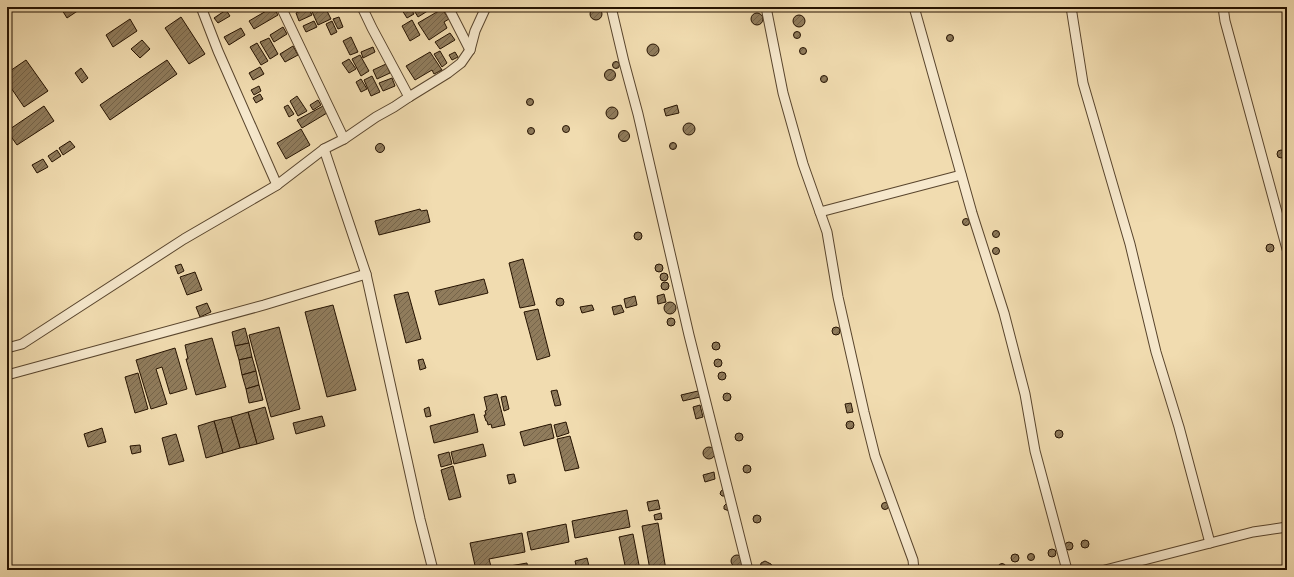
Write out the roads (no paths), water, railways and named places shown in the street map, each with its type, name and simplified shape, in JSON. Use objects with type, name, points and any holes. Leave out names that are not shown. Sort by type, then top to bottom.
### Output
[{"type":"street","points":[[201,7],[218,51],[277,185]]},
{"type":"street","points":[[281,7],[344,139]]},
{"type":"street","points":[[362,7],[409,97]]},
{"type":"street","points":[[448,7],[470,50]]},
{"type":"street","points":[[7,348],[22,344],[184,239],[277,185],[324,149],[344,139],[448,73],[461,63],[470,50],[475,31],[486,7]]},
{"type":"street","points":[[611,7],[638,114],[689,334],[748,570]]},
{"type":"street","points":[[766,7],[783,93],[803,164],[827,232],[840,305],[875,456],[913,560],[914,570]]},
{"type":"street","points":[[914,7],[972,213],[1004,313],[1025,394],[1035,451],[1067,570]]},
{"type":"street","points":[[1071,7],[1084,82],[1130,244],[1156,352],[1179,427],[1210,543]]},
{"type":"street","points":[[1223,7],[1225,21],[1287,249]]},
{"type":"street","points":[[324,149],[366,274],[420,519],[433,570]]},
{"type":"street","points":[[820,212],[961,175]]},
{"type":"street","points":[[7,375],[264,305],[366,274]]},
{"type":"street","points":[[1105,570],[1253,532],[1287,527]]}]
